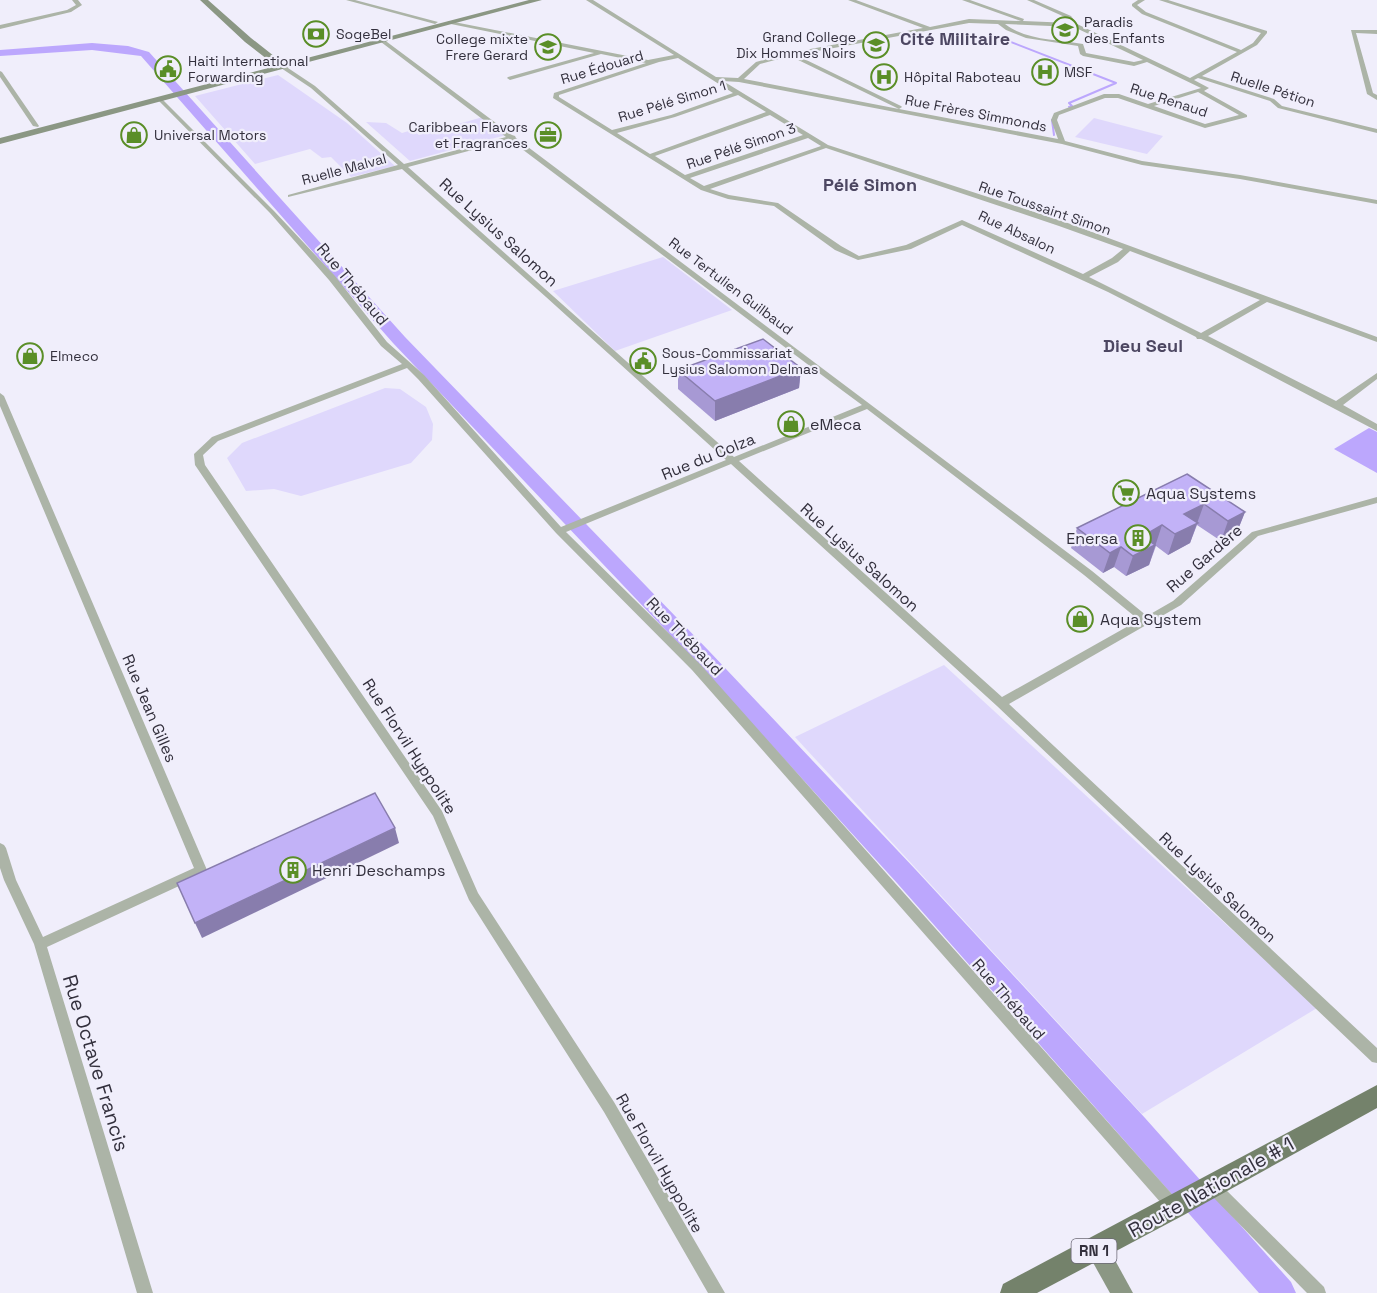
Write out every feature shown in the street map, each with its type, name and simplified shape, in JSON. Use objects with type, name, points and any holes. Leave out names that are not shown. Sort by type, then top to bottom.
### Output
[{"type":"main road","points":[[204,0],[250,42],[254,51],[277,65],[383,41],[538,0]]},
{"type":"main road","points":[[0,141],[519,0]]},
{"type":"main road","points":[[0,135],[161,97]]},
{"type":"main road","name":"Route Nationale # 1","points":[[1012,1293],[1288,1147],[1377,1096]]},
{"type":"main road","points":[[1097,1250],[1122,1293]]},
{"type":"street","points":[[0,27],[69,11],[79,6],[75,0]]},
{"type":"street","points":[[349,0],[435,21]]},
{"type":"street","points":[[589,0],[715,79]]},
{"type":"street","points":[[851,0],[929,28]]},
{"type":"street","points":[[965,0],[1028,23]]},
{"type":"street","points":[[1030,0],[1069,16],[1075,25]]},
{"type":"street","points":[[1142,0],[1134,5],[1142,12],[1197,36],[1242,52]]},
{"type":"street","points":[[1162,0],[1264,30],[1256,44],[1190,80]]},
{"type":"street","points":[[739,80],[758,63],[791,54],[964,21],[1075,25],[1206,88],[1148,106]]},
{"type":"street","points":[[1000,22],[1013,31],[1038,39],[1081,45],[1083,54],[1134,64],[1148,60]]},
{"type":"street","points":[[448,23],[656,62]]},
{"type":"street","points":[[1377,33],[1355,30],[1370,94],[1377,98]]},
{"type":"street","name":"Rue Tertulien Guilbaud","points":[[383,41],[1088,573],[1145,621]]},
{"type":"street","points":[[510,78],[601,53]]},
{"type":"street","points":[[791,54],[880,97],[904,112]]},
{"type":"street","name":"Rue Édouard","points":[[556,94],[680,56]]},
{"type":"street","name":"Rue Lysius Salomon","points":[[277,65],[306,88],[314,90],[403,166],[733,462],[1000,703],[1377,1057]]},
{"type":"street","points":[[0,74],[36,126]]},
{"type":"street","name":"Ruelle Pétion","points":[[1197,76],[1272,100],[1280,107],[1377,131]]},
{"type":"street","name":"Rue Frères Simmonds","points":[[715,79],[739,80],[1062,142],[1142,163],[1240,177],[1377,202]]},
{"type":"street","name":"Rue Toussaint Simon","points":[[715,79],[826,146],[1062,224],[1377,340]]},
{"type":"street","name":"Rue Renaud","points":[[1062,142],[1054,120],[1056,114],[1104,96],[1119,96],[1205,126],[1245,116],[1200,91]]},
{"type":"street","name":"Rue Pélé Simon 1","points":[[613,132],[673,116],[738,93]]},
{"type":"street","name":"Rue Absalon","points":[[556,94],[556,98],[703,189],[728,197],[776,204],[838,248],[858,258],[908,247],[962,222],[1084,278],[1337,405],[1377,428]]},
{"type":"street","name":"Rue Thébaud","points":[[161,97],[332,278],[384,344],[408,365],[562,530],[696,667],[1174,1208]]},
{"type":"street","points":[[650,156],[770,113]]},
{"type":"street","name":"Rue Pélé Simon 3","points":[[684,178],[806,136]]},
{"type":"street","name":"Ruelle Malval","points":[[290,196],[513,137]]},
{"type":"street","points":[[703,189],[826,146]]},
{"type":"street","points":[[1084,278],[1115,260],[1128,249]]},
{"type":"street","points":[[1200,337],[1265,300]]},
{"type":"street","name":"Rue Florvil Hyppolite","points":[[408,365],[215,439],[198,454],[200,465],[438,814],[473,896],[609,1107],[717,1293]]},
{"type":"street","points":[[1337,405],[1377,375]]},
{"type":"street","name":"Rue Jean Gilles","points":[[0,396],[201,870],[40,944]]},
{"type":"street","name":"Rue du Colza","points":[[562,530],[867,406]]},
{"type":"street","name":"Rue Gardère","points":[[1000,703],[1177,603],[1255,534],[1377,500]]},
{"type":"street","name":"Rue Octave Francis","points":[[0,848],[10,880],[40,944],[145,1293]]},
{"type":"street","points":[[1205,1190],[1318,1293]]},
{"type":"shaded area","points":[[278,75],[347,123],[395,166],[351,177],[331,157],[322,158],[310,149],[255,164],[195,96]]},
{"type":"shaded area","points":[[483,117],[506,135],[410,161],[366,122],[386,123],[402,133],[412,130],[419,135]]},
{"type":"shaded area","points":[[1094,118],[1163,136],[1147,154],[1075,137]]},
{"type":"shaded area","points":[[663,257],[732,310],[615,351],[553,291]]},
{"type":"shaded area","points":[[385,388],[400,389],[426,407],[433,424],[432,440],[411,463],[301,496],[274,489],[246,491],[227,458],[242,443]]},
{"type":"shaded area","points":[[1369,428],[1377,432],[1377,473],[1334,449]]},
{"type":"shaded area","points":[[944,665],[1317,1008],[1142,1114],[795,737]]},
{"type":"building","points":[[763,339],[801,368],[715,401],[678,370]]},
{"type":"building","points":[[1187,474],[1245,512],[1228,521],[1204,504],[1184,514],[1198,523],[1175,534],[1162,525],[1143,536],[1155,545],[1133,556],[1121,547],[1110,553],[1077,528]]},
{"type":"building","name":"Henri Deschamps","points":[[375,793],[395,828],[195,923],[177,883]]},
{"type":"waterway","points":[[998,37],[1116,83],[1069,103],[1072,106],[1069,107]]},
{"type":"waterway","points":[[0,53],[92,46],[128,49],[145,54],[399,340],[702,656],[906,876],[1135,1128],[1280,1293]]},
{"type":"waterway","points":[[1052,120],[1054,135]]},
{"type":"place","name":"Paradis des Enfants","points":[[1065,30]]},
{"type":"place","name":"SogeBel","points":[[316,34]]},
{"type":"place","name":"Grand College Dix Hommes Noirs","points":[[876,45]]},
{"type":"place","name":"College mixte Frere Gerard","points":[[548,47]]},
{"type":"place","name":"Haiti International Forwarding","points":[[168,69]]},
{"type":"place","name":"MSF","points":[[1045,72]]},
{"type":"place","name":"Hôpital Raboteau","points":[[884,77]]},
{"type":"place","name":"Universal Motors","points":[[134,135]]},
{"type":"place","name":"Caribbean Flavors et Fragrances","points":[[548,135]]},
{"type":"place","name":"Elmeco","points":[[30,356]]},
{"type":"place","name":"Sous-Commissariat Lysius Salomon Delmas","points":[[643,361]]},
{"type":"place","name":"eMeca","points":[[791,424]]},
{"type":"place","name":"Aqua Systems","points":[[1126,493]]},
{"type":"place","name":"Enersa","points":[[1138,538]]},
{"type":"place","name":"Aqua System","points":[[1080,619]]},
{"type":"place","name":"Henri Deschamps","points":[[293,870]]},
{"type":"district","name":"Cité Militaire","points":[[955,39]]},
{"type":"district","name":"Pélé Simon","points":[[870,185]]},
{"type":"district","name":"Dieu Seul","points":[[1143,346]]}]
